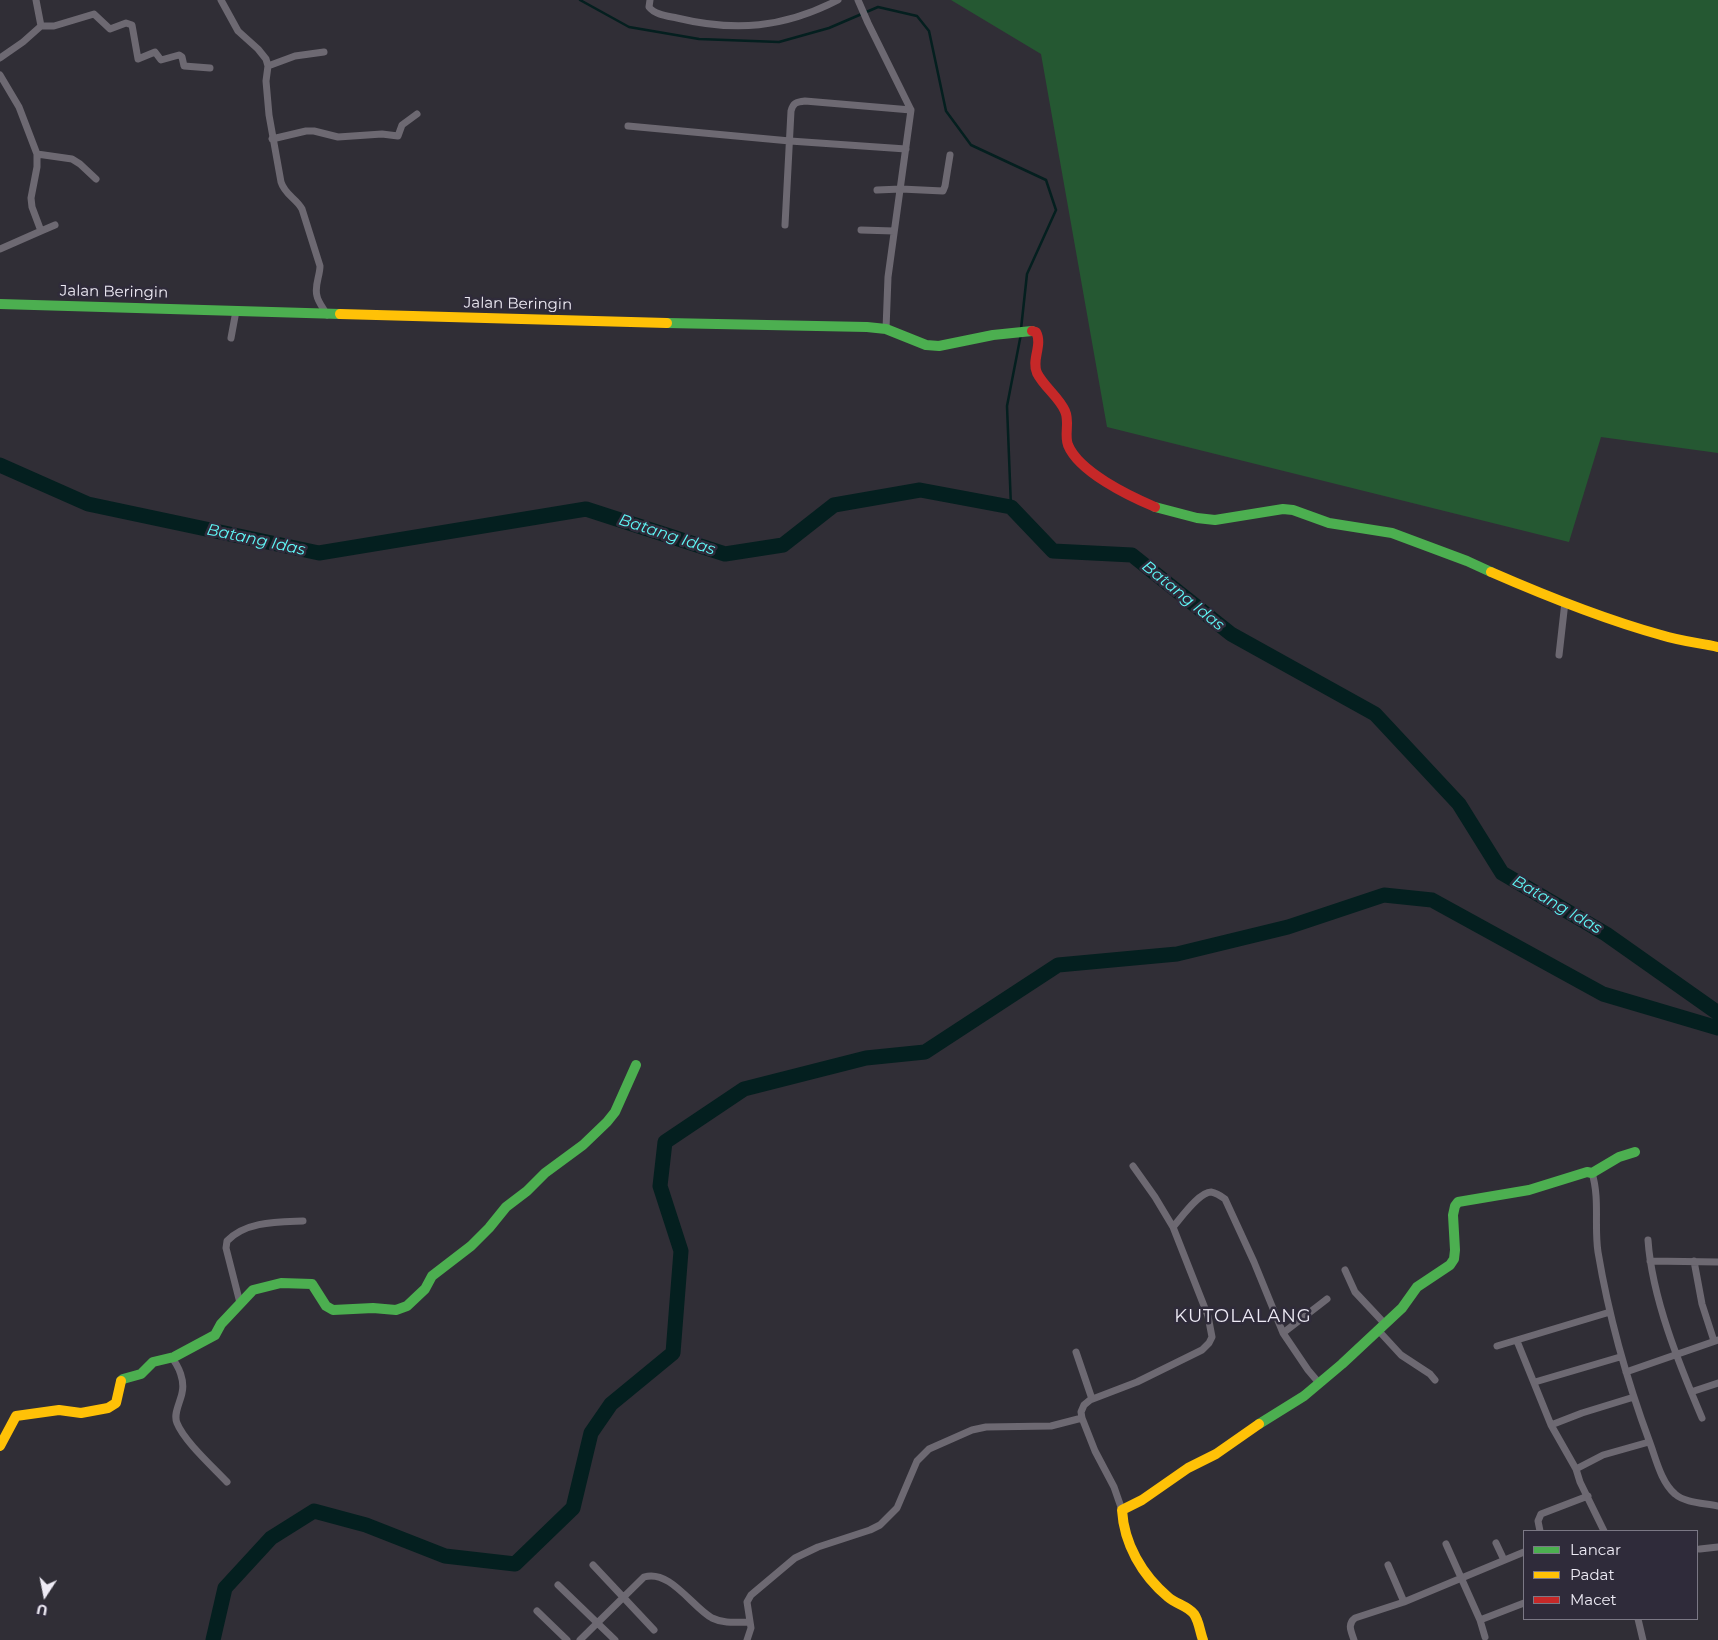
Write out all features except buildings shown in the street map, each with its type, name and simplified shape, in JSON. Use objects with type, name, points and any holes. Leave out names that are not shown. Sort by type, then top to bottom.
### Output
[{"type":"street","points":[[36,0],[41,26]]},
{"type":"street","points":[[221,0],[238,31],[262,54],[268,66],[266,81],[272,139],[284,190],[300,204],[302,209],[320,266],[316,294],[327,315]]},
{"type":"street","points":[[650,0],[649,7],[651,10],[704,25],[752,26],[788,20],[818,10],[838,0]]},
{"type":"street","points":[[859,1],[911,110],[886,300],[886,329]]},
{"type":"street","points":[[0,58],[41,26],[54,26],[94,14],[108,28],[126,23],[132,25],[136,57],[138,58],[155,52],[162,60],[179,55],[182,57],[184,66],[210,68]]},
{"type":"street","points":[[268,66],[295,56],[324,52]]},
{"type":"street","points":[[0,75],[19,107],[37,154],[37,167],[31,198],[32,207],[41,231]]},
{"type":"street","points":[[785,225],[791,111],[795,102],[805,101],[911,110]]},
{"type":"street","points":[[272,139],[306,131],[338,136],[382,134],[398,136],[402,124],[417,114]]},
{"type":"street","points":[[628,126],[790,141],[906,149]]},
{"type":"street","points":[[37,154],[72,159],[96,179]]},
{"type":"street","points":[[878,190],[901,189],[943,192],[950,155]]},
{"type":"street","points":[[0,249],[55,225]]},
{"type":"street","points":[[861,230],[894,231]]},
{"type":"street","name":"Jalan Beringin","points":[[0,304],[327,315],[835,326],[886,329],[926,345],[938,346],[1032,331],[1036,332],[1039,338],[1036,364],[1037,373],[1065,410],[1068,422],[1067,440],[1069,447],[1080,461],[1119,491],[1159,509],[1197,518],[1215,520],[1283,509],[1293,510],[1329,523],[1384,531],[1467,561],[1565,602]]},
{"type":"street","points":[[231,338],[236,311]]},
{"type":"street","points":[[1559,654],[1565,602],[1642,630],[1718,648]]},
{"type":"street","points":[[0,1446],[16,1416],[59,1410],[81,1413],[108,1408],[116,1403],[122,1380],[141,1374],[152,1362],[171,1358],[215,1334],[247,1295],[259,1288],[281,1283],[312,1284],[316,1288],[324,1306],[328,1309],[373,1308],[396,1310],[408,1306],[425,1289],[432,1276],[470,1246],[489,1228],[506,1207],[527,1192],[545,1173],[583,1145],[608,1122],[618,1106],[636,1065]]},
{"type":"street","points":[[1122,1510],[1142,1500],[1188,1468],[1236,1440],[1304,1396],[1402,1308],[1417,1287],[1450,1265],[1454,1259],[1454,1215],[1456,1203],[1462,1200],[1530,1190],[1587,1172],[1592,1173],[1619,1157],[1635,1152]]},
{"type":"street","points":[[1133,1166],[1155,1197],[1173,1228],[1208,1316],[1212,1337],[1202,1350],[1145,1378],[1092,1399],[1084,1405],[1081,1412],[1095,1451],[1114,1488],[1122,1510],[1122,1523],[1127,1539],[1140,1565],[1169,1599],[1196,1617],[1203,1640]]},
{"type":"street","points":[[1592,1173],[1595,1183],[1598,1250],[1610,1312],[1620,1356],[1649,1442],[1660,1469],[1673,1493],[1687,1500],[1718,1506]]},
{"type":"street","points":[[1173,1228],[1190,1206],[1203,1195],[1212,1192],[1225,1200],[1254,1262],[1283,1333],[1319,1383]]},
{"type":"street","points":[[240,1303],[226,1248],[227,1240],[242,1231],[265,1223],[303,1221]]},
{"type":"street","points":[[1648,1240],[1650,1261],[1668,1331],[1702,1418]]},
{"type":"street","points":[[1650,1261],[1718,1262]]},
{"type":"street","points":[[1626,1372],[1716,1341],[1702,1304],[1694,1261]]},
{"type":"street","points":[[1345,1270],[1355,1292],[1402,1355],[1430,1374],[1435,1380]]},
{"type":"street","points":[[1283,1333],[1327,1299]]},
{"type":"street","points":[[1497,1346],[1610,1312]]},
{"type":"street","points":[[1517,1341],[1552,1425],[1576,1469],[1604,1530]]},
{"type":"street","points":[[1076,1352],[1092,1399]]},
{"type":"street","points":[[1535,1382],[1620,1356]]},
{"type":"street","points":[[171,1358],[178,1367],[183,1388],[176,1413],[176,1423],[192,1445],[227,1482]]},
{"type":"street","points":[[1691,1392],[1718,1383]]},
{"type":"street","points":[[1552,1425],[1582,1413],[1634,1397]]},
{"type":"street","points":[[747,1640],[750,1628],[746,1606],[748,1598],[795,1558],[818,1547],[870,1530],[889,1517],[902,1499],[916,1461],[929,1449],[972,1430],[986,1427],[1051,1426],[1082,1418]]},
{"type":"street","points":[[1576,1469],[1603,1455],[1649,1442]]},
{"type":"street","points":[[1540,1530],[1538,1521],[1541,1514],[1588,1496]]},
{"type":"street","points":[[1496,1543],[1504,1560]]},
{"type":"street","points":[[1446,1544],[1480,1620],[1485,1637]]},
{"type":"street","points":[[1700,1549],[1718,1547]]},
{"type":"street","points":[[1354,1640],[1350,1626],[1351,1620],[1404,1602],[1523,1552]]},
{"type":"street","points":[[592,1565],[654,1630]]},
{"type":"street","points":[[1388,1565],[1404,1602]]},
{"type":"street","points":[[580,1640],[644,1577],[657,1576],[678,1588],[711,1617],[728,1622],[750,1622]]},
{"type":"street","points":[[558,1585],[615,1640]]},
{"type":"street","points":[[1480,1620],[1523,1603]]},
{"type":"street","points":[[536,1612],[566,1640]]},
{"type":"street","points":[[1638,1620],[1643,1640]]},
{"type":"green space","points":[[951,0],[1718,0],[1718,453],[1601,437],[1569,542],[1107,427],[1041,54]]},
{"type":"waterway","points":[[580,0],[629,27],[699,39],[779,42],[829,28],[878,7],[917,16],[929,31],[946,111],[971,145],[1046,180],[1056,210],[1027,274],[1021,329]]},
{"type":"waterway","points":[[1011,507],[1007,406],[1021,334]]},
{"type":"waterway","name":"Batang Idas","points":[[0,465],[88,504],[319,553],[586,509],[725,554],[783,545],[834,505],[920,490],[1011,507],[1053,551],[1132,555],[1231,634],[1375,714],[1459,804],[1502,873],[1606,934],[1718,1013]]},
{"type":"waterway","points":[[213,1640],[225,1588],[271,1538],[314,1511],[366,1525],[445,1556],[515,1564],[573,1508],[591,1433],[611,1404],[673,1353],[681,1251],[660,1186],[665,1142],[744,1089],[866,1058],[925,1052],[1058,965],[1177,954],[1288,927],[1384,895],[1432,900],[1603,994],[1718,1028]]},
{"type":"traffic: fast","points":[[0,304],[340,314]]},
{"type":"traffic: fast","points":[[667,323],[867,327],[886,329],[926,345],[939,346],[993,335],[1032,331]]},
{"type":"traffic: fast","points":[[1155,507],[1197,518],[1215,520],[1283,509],[1293,510],[1329,523],[1392,533],[1491,572]]},
{"type":"traffic: fast","points":[[121,1381],[141,1374],[153,1362],[174,1357],[215,1335],[221,1324],[253,1290],[281,1283],[312,1284],[326,1306],[333,1310],[373,1308],[396,1310],[407,1306],[425,1289],[432,1276],[471,1246],[506,1207],[527,1191],[545,1173],[583,1145],[607,1122],[615,1112],[636,1065]]},
{"type":"traffic: fast","points":[[1259,1424],[1304,1396],[1342,1364],[1402,1308],[1417,1287],[1450,1265],[1454,1259],[1455,1250],[1453,1215],[1458,1202],[1529,1190],[1587,1172],[1592,1173],[1619,1157],[1635,1152]]},
{"type":"traffic: slow","points":[[340,314],[667,323]]},
{"type":"traffic: slow","points":[[1491,572],[1618,622],[1668,637],[1718,647]]},
{"type":"traffic: slow","points":[[0,1446],[16,1416],[59,1410],[81,1413],[108,1408],[116,1403],[121,1381]]},
{"type":"traffic: slow","points":[[1203,1640],[1194,1614],[1168,1597],[1150,1579],[1136,1558],[1126,1535],[1122,1510],[1142,1500],[1188,1468],[1216,1454],[1259,1424]]},
{"type":"traffic: jam","points":[[1032,331],[1036,332],[1038,337],[1035,363],[1037,373],[1065,411],[1067,441],[1074,455],[1083,465],[1106,482],[1155,507]]},
{"type":"district","name":"KUTOLALANG","points":[[1243,1317]]}]
